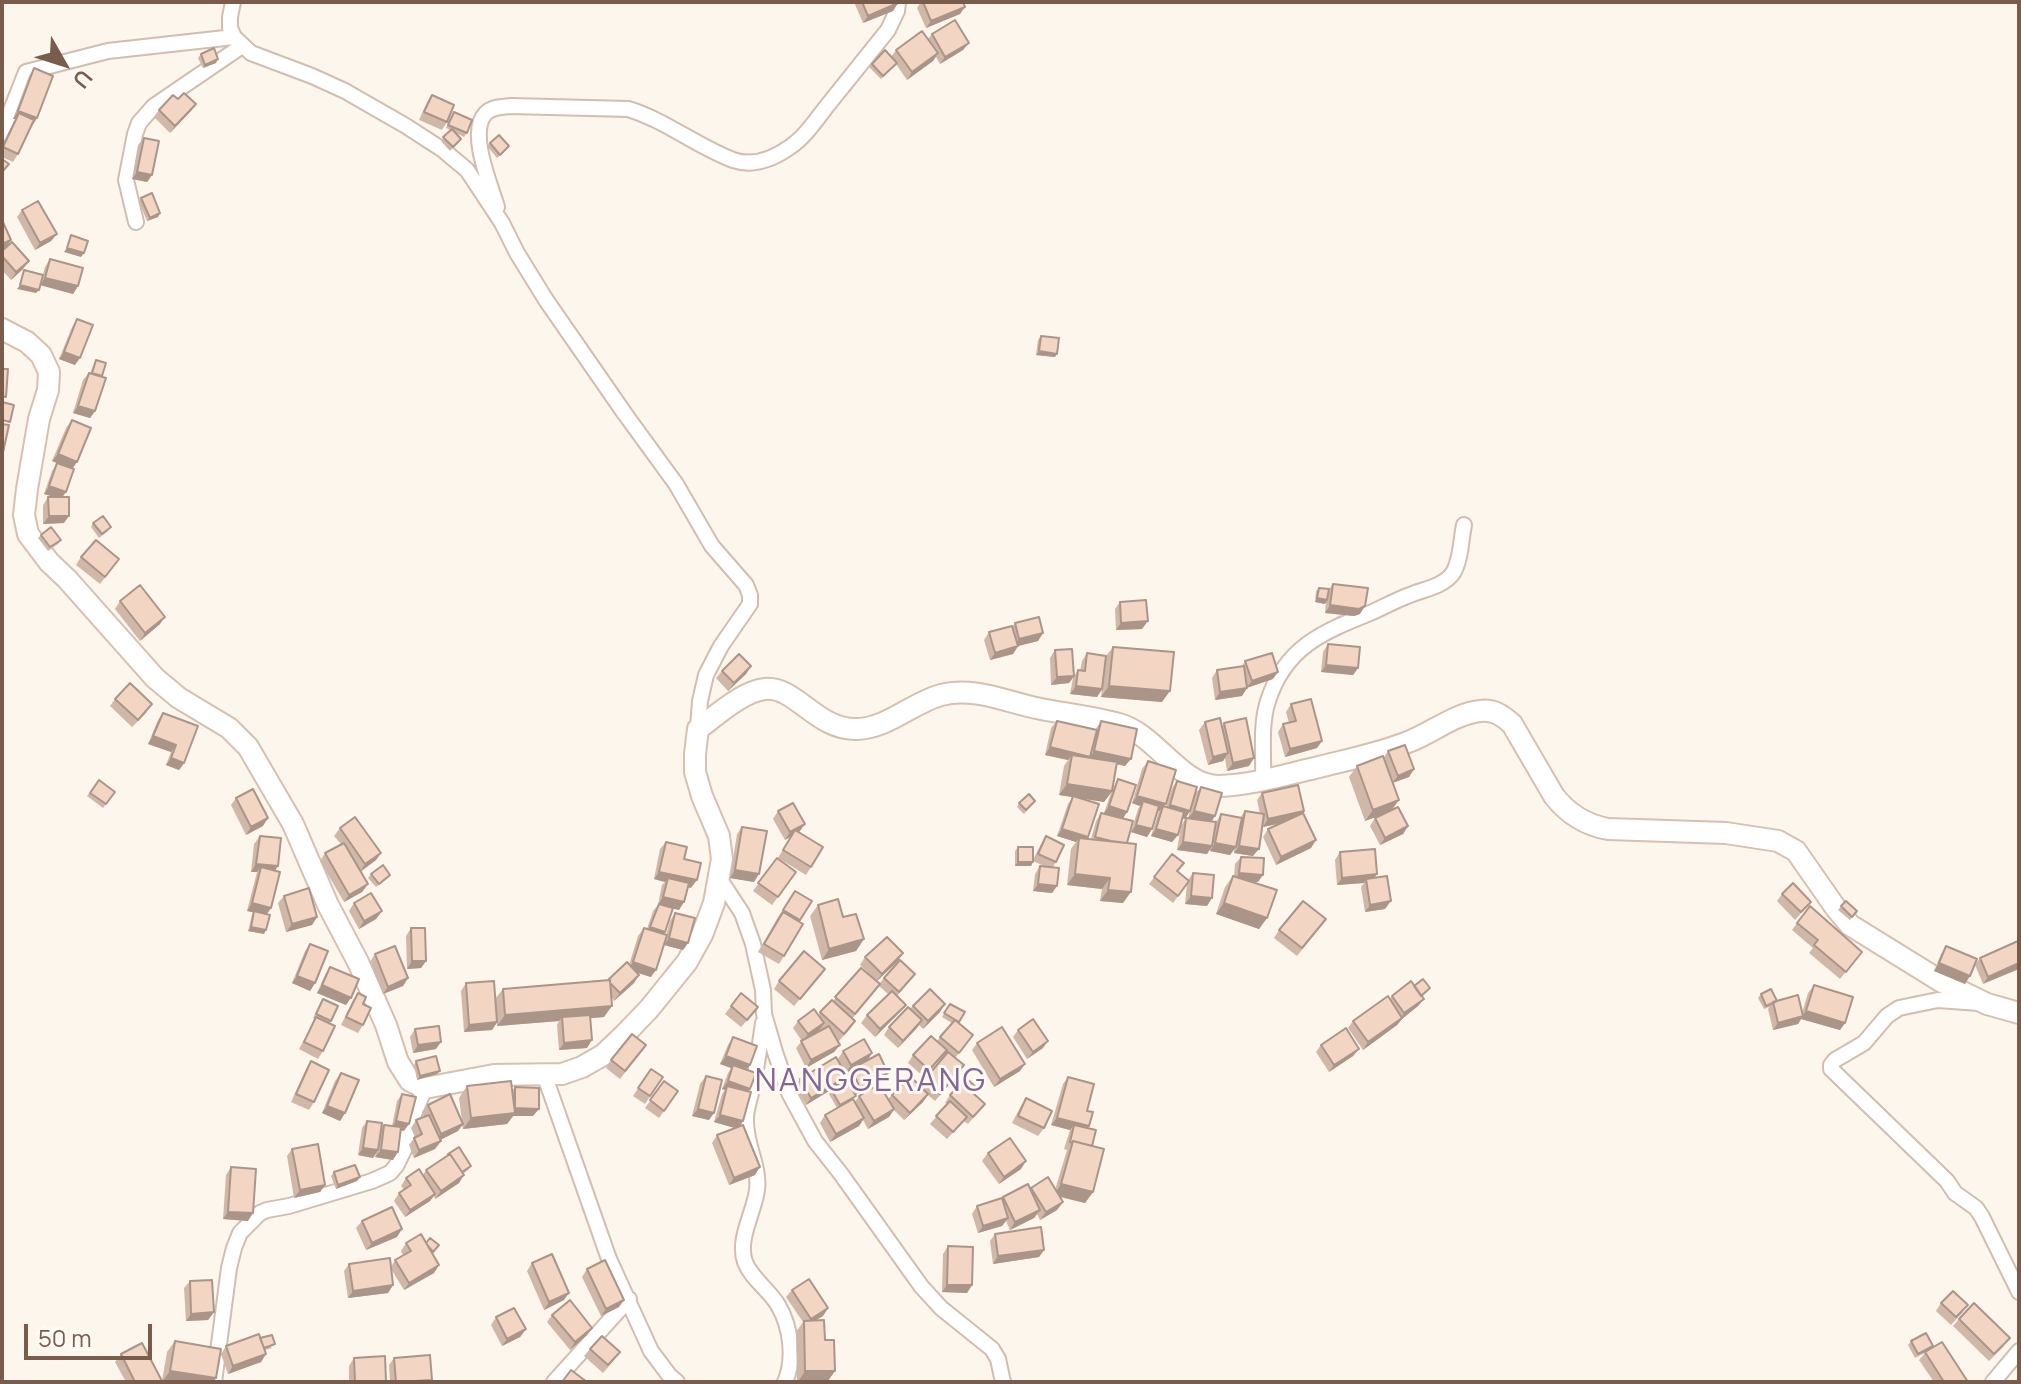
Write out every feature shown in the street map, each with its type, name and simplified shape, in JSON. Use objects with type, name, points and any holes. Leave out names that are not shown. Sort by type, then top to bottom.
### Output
[{"type":"street","points":[[2,329],[27,342],[41,355],[49,372],[27,489],[24,515],[28,534],[49,562],[155,678],[179,698],[229,728],[248,747],[293,824],[386,1025],[398,1062],[410,1081],[425,1088],[494,1075],[562,1074],[603,1055],[649,1009],[687,962],[702,935],[714,903],[722,859],[719,836],[695,772],[700,701],[706,675],[721,646],[750,604],[750,595],[746,585],[712,546],[676,484],[546,300],[467,170],[406,126],[345,91],[260,57],[238,41],[230,28],[233,2]]},
{"type":"street","points":[[502,223],[479,144],[478,131],[486,113],[511,106],[628,109],[644,114],[697,144],[736,161],[749,163],[771,159],[793,146],[810,128],[888,30],[898,2]]},
{"type":"street","points":[[2,133],[26,72],[108,51],[238,41]]},
{"type":"street","points":[[136,222],[126,180],[139,123],[154,106],[238,41]]},
{"type":"street","points":[[1263,780],[1264,722],[1268,702],[1292,656],[1328,630],[1439,584],[1453,572],[1464,525]]},
{"type":"street","points":[[698,729],[737,700],[764,689],[779,690],[831,725],[850,729],[868,729],[940,695],[960,692],[1131,728],[1200,783],[1217,786],[1263,780],[1403,744],[1465,714],[1490,710],[1512,724],[1561,806],[1584,822],[1608,829],[1726,833],[1778,841],[1796,851],[1850,925],[1942,982],[1987,1004],[2019,1013]]},
{"type":"street","points":[[719,878],[742,913],[753,944],[763,990],[764,1014],[746,1116],[747,1138],[757,1167],[757,1190],[742,1248],[745,1263],[778,1306],[787,1328],[790,1347],[789,1373],[785,1382]]},
{"type":"street","points":[[1987,1004],[1938,1000],[1899,1008],[1887,1016],[1864,1043],[1835,1060],[1831,1069],[1947,1181],[1955,1193],[1976,1208],[2019,1292]]},
{"type":"street","points":[[764,1014],[789,1093],[815,1141],[921,1286],[941,1308],[992,1349],[998,1359],[1003,1382]]},
{"type":"street","points":[[544,1074],[609,1259],[651,1351],[677,1382]]},
{"type":"street","points":[[214,1382],[229,1268],[240,1233],[267,1210],[289,1206],[390,1173],[404,1150],[411,1121],[425,1088]]},
{"type":"street","points":[[554,1382],[629,1299]]},
{"type":"street","points":[[1993,1382],[2019,1351]]},
{"type":"building","points":[[862,2],[898,2],[898,3],[868,16]]},
{"type":"building","points":[[923,2],[963,2],[965,7],[931,21]]},
{"type":"building","points":[[955,20],[969,43],[945,57],[932,34]]},
{"type":"building","points":[[922,31],[938,53],[912,72],[896,50]]},
{"type":"building","points":[[214,48],[218,59],[205,65],[201,54]]},
{"type":"building","points":[[885,50],[897,63],[883,76],[872,64]]},
{"type":"building","points":[[34,68],[53,76],[37,118],[18,111]]},
{"type":"building","points":[[184,93],[196,104],[175,126],[159,110],[173,95],[178,99]]},
{"type":"building","points":[[432,95],[454,105],[447,122],[424,112]]},
{"type":"building","points":[[454,112],[472,120],[467,133],[448,125]]},
{"type":"building","points":[[19,113],[34,120],[18,154],[3,147]]},
{"type":"building","points":[[452,129],[461,139],[453,147],[443,137]]},
{"type":"building","points":[[499,135],[509,146],[500,155],[490,143]]},
{"type":"building","points":[[144,138],[159,141],[152,175],[137,172]]},
{"type":"building","points":[[2,159],[9,164],[2,172]]},
{"type":"building","points":[[152,193],[160,213],[150,218],[141,198]]},
{"type":"building","points":[[38,201],[57,234],[40,243],[22,210]]},
{"type":"building","points":[[2,220],[11,240],[2,244]]},
{"type":"building","points":[[71,235],[88,241],[84,253],[67,248]]},
{"type":"building","points":[[12,242],[29,261],[16,272],[2,256],[2,251]]},
{"type":"building","points":[[50,259],[83,268],[78,286],[45,278]]},
{"type":"building","points":[[24,270],[43,275],[39,290],[20,285]]},
{"type":"building","points":[[77,319],[93,325],[80,358],[64,352]]},
{"type":"building","points":[[1041,336],[1059,338],[1057,354],[1039,351]]},
{"type":"building","points":[[96,360],[106,363],[102,376],[92,373]]},
{"type":"building","points":[[2,369],[8,369],[6,397],[2,396]]},
{"type":"building","points":[[89,373],[106,378],[95,411],[78,406]]},
{"type":"building","points":[[2,402],[14,405],[10,422],[2,420]]},
{"type":"building","points":[[72,420],[91,428],[77,462],[58,454]]},
{"type":"building","points":[[2,424],[9,425],[2,457]]},
{"type":"building","points":[[57,463],[74,469],[66,492],[49,486]]},
{"type":"building","points":[[48,497],[69,497],[69,516],[49,516]]},
{"type":"building","points":[[103,516],[111,527],[102,534],[93,523]]},
{"type":"building","points":[[51,527],[61,540],[50,547],[41,535]]},
{"type":"building","points":[[96,540],[119,559],[105,577],[81,557]]},
{"type":"building","points":[[1333,584],[1368,588],[1365,606],[1359,609],[1330,605]]},
{"type":"building","points":[[140,585],[165,617],[145,633],[120,601]]},
{"type":"building","points":[[1319,588],[1329,589],[1327,600],[1317,598]]},
{"type":"building","points":[[1146,600],[1148,621],[1121,623],[1120,602]]},
{"type":"building","points":[[1039,617],[1043,633],[1019,639],[1015,623]]},
{"type":"building","points":[[1012,626],[1018,646],[995,653],[989,632]]},
{"type":"building","points":[[1328,644],[1360,647],[1358,668],[1326,665]]},
{"type":"building","points":[[1113,647],[1174,652],[1170,691],[1109,686]]},
{"type":"building","points":[[1072,649],[1074,676],[1057,677],[1055,650]]},
{"type":"building","points":[[1087,653],[1106,656],[1102,689],[1076,686],[1078,670],[1085,671]]},
{"type":"building","points":[[1272,653],[1278,672],[1252,681],[1245,661]]},
{"type":"building","points":[[739,654],[751,666],[734,683],[722,671]]},
{"type":"building","points":[[1244,666],[1247,688],[1220,692],[1217,670]]},
{"type":"building","points":[[130,683],[152,704],[138,720],[115,699]]},
{"type":"building","points":[[1311,699],[1322,741],[1290,749],[1283,724],[1296,721],[1291,704]]},
{"type":"building","points":[[163,713],[198,726],[184,763],[171,758],[176,745],[153,736]]},
{"type":"building","points":[[1220,718],[1228,753],[1213,757],[1205,722]]},
{"type":"building","points":[[1246,718],[1254,758],[1233,763],[1224,723]]},
{"type":"building","points":[[1057,721],[1097,730],[1090,757],[1050,747]]},
{"type":"building","points":[[1101,721],[1137,729],[1131,759],[1094,751]]},
{"type":"building","points":[[1405,745],[1414,769],[1398,776],[1388,751]]},
{"type":"building","points":[[1072,755],[1117,762],[1112,791],[1067,784]]},
{"type":"building","points":[[1383,756],[1399,800],[1373,810],[1357,766]]},
{"type":"building","points":[[1148,761],[1176,770],[1166,804],[1137,796]]},
{"type":"building","points":[[1118,779],[1136,785],[1127,812],[1109,806]]},
{"type":"building","points":[[99,780],[115,792],[106,804],[90,793]]},
{"type":"building","points":[[1177,781],[1197,787],[1190,811],[1170,805]]},
{"type":"building","points":[[1298,785],[1304,811],[1268,819],[1262,793]]},
{"type":"building","points":[[1201,787],[1222,793],[1215,816],[1194,811]]},
{"type":"building","points":[[253,789],[268,818],[251,827],[236,798]]},
{"type":"building","points":[[1029,794],[1035,801],[1026,810],[1019,803]]},
{"type":"building","points":[[1073,796],[1099,804],[1088,837],[1062,829]]},
{"type":"building","points":[[1143,801],[1159,806],[1152,829],[1136,825]]},
{"type":"building","points":[[793,803],[805,824],[790,832],[778,811]]},
{"type":"building","points":[[1163,806],[1184,812],[1178,835],[1156,829]]},
{"type":"building","points":[[1398,807],[1408,826],[1385,838],[1375,818]]},
{"type":"building","points":[[1245,811],[1264,814],[1259,849],[1239,846]]},
{"type":"building","points":[[1101,813],[1133,821],[1127,843],[1095,837]]},
{"type":"building","points":[[1303,813],[1316,840],[1281,857],[1268,829]]},
{"type":"building","points":[[1221,814],[1242,818],[1236,847],[1215,843]]},
{"type":"building","points":[[355,817],[381,853],[365,864],[340,828]]},
{"type":"building","points":[[1186,818],[1216,822],[1212,846],[1183,842]]},
{"type":"building","points":[[742,827],[767,831],[759,874],[735,870]]},
{"type":"building","points":[[795,830],[823,847],[811,867],[783,850]]},
{"type":"building","points":[[260,836],[281,838],[278,866],[256,864]]},
{"type":"building","points":[[1046,836],[1064,845],[1056,862],[1038,854]]},
{"type":"building","points":[[1079,838],[1136,844],[1131,892],[1108,890],[1110,878],[1075,874]]},
{"type":"building","points":[[666,842],[687,847],[684,859],[701,863],[697,880],[659,872]]},
{"type":"building","points":[[344,843],[368,884],[349,895],[325,853]]},
{"type":"building","points":[[1018,847],[1033,847],[1033,862],[1018,862]]},
{"type":"building","points":[[1375,849],[1377,874],[1342,878],[1340,852]]},
{"type":"building","points":[[1172,854],[1184,863],[1177,871],[1189,881],[1178,896],[1154,877]]},
{"type":"building","points":[[1241,857],[1264,858],[1263,875],[1239,873]]},
{"type":"building","points":[[777,858],[796,872],[778,897],[758,883]]},
{"type":"building","points":[[383,865],[390,875],[379,884],[371,874]]},
{"type":"building","points":[[1040,866],[1059,868],[1057,886],[1038,884]]},
{"type":"building","points":[[261,867],[280,872],[271,908],[252,903]]},
{"type":"building","points":[[1193,873],[1214,875],[1212,898],[1191,896]]},
{"type":"building","points":[[1233,876],[1277,890],[1267,918],[1224,903]]},
{"type":"building","points":[[1387,876],[1391,901],[1370,905],[1366,879]]},
{"type":"building","points":[[668,878],[689,883],[684,902],[663,897]]},
{"type":"building","points":[[1793,883],[1811,902],[1801,912],[1782,894]]},
{"type":"building","points":[[309,888],[317,917],[292,924],[284,896]]},
{"type":"building","points":[[795,891],[812,901],[800,920],[783,910]]},
{"type":"building","points":[[371,893],[382,911],[364,921],[354,903]]},
{"type":"building","points":[[838,899],[843,917],[856,914],[864,939],[829,949],[818,905]]},
{"type":"building","points":[[1303,901],[1326,919],[1302,948],[1279,930]]},
{"type":"building","points":[[1846,901],[1857,911],[1852,917],[1841,906]]},
{"type":"building","points":[[659,904],[673,908],[665,932],[650,927]]},
{"type":"building","points":[[1810,906],[1862,952],[1846,972],[1814,945],[1818,940],[1797,923]]},
{"type":"building","points":[[254,911],[270,915],[266,930],[251,927]]},
{"type":"building","points":[[783,912],[803,924],[784,956],[764,944]]},
{"type":"building","points":[[675,913],[695,918],[688,943],[669,938]]},
{"type":"building","points":[[411,928],[425,928],[426,961],[412,961]]},
{"type":"building","points":[[644,928],[667,935],[656,970],[633,962]]},
{"type":"building","points":[[887,937],[903,953],[882,974],[865,957]]},
{"type":"building","points":[[2018,941],[2019,963],[1988,977],[1980,958]]},
{"type":"building","points":[[310,944],[328,951],[315,983],[297,976]]},
{"type":"building","points":[[395,946],[408,978],[388,987],[375,954]]},
{"type":"building","points":[[1946,946],[1977,959],[1970,976],[1939,963]]},
{"type":"building","points":[[804,951],[825,969],[800,999],[779,981]]},
{"type":"building","points":[[900,960],[915,974],[899,992],[884,978]]},
{"type":"building","points":[[627,962],[639,975],[620,993],[608,980]]},
{"type":"building","points":[[330,967],[359,979],[351,998],[322,985]]},
{"type":"building","points":[[861,968],[880,984],[855,1014],[835,997]]},
{"type":"building","points":[[1423,979],[1430,988],[1421,996],[1414,986]]},
{"type":"building","points":[[610,980],[612,1006],[505,1015],[503,989]]},
{"type":"building","points":[[494,981],[497,1022],[469,1025],[466,983]]},
{"type":"building","points":[[1411,981],[1424,999],[1404,1013],[1392,996]]},
{"type":"building","points":[[1814,985],[1853,997],[1845,1023],[1806,1011]]},
{"type":"building","points":[[930,989],[945,1004],[928,1021],[913,1006]]},
{"type":"building","points":[[1771,989],[1777,1001],[1766,1006],[1761,994]]},
{"type":"building","points":[[892,991],[906,1005],[880,1029],[867,1015]]},
{"type":"building","points":[[358,993],[366,997],[363,1004],[371,1008],[363,1025],[346,1017]]},
{"type":"building","points":[[741,993],[758,1007],[747,1020],[731,1006]]},
{"type":"building","points":[[1798,995],[1803,1016],[1778,1023],[1773,1002]]},
{"type":"building","points":[[1388,996],[1402,1018],[1368,1042],[1353,1021]]},
{"type":"building","points":[[323,999],[338,1006],[331,1021],[316,1014]]},
{"type":"building","points":[[832,1000],[855,1021],[844,1034],[820,1012]]},
{"type":"building","points":[[950,1004],[965,1012],[959,1022],[944,1013]]},
{"type":"building","points":[[908,1007],[922,1020],[903,1041],[889,1027]]},
{"type":"building","points":[[814,1009],[824,1023],[808,1034],[798,1021]]},
{"type":"building","points":[[590,1015],[592,1040],[564,1043],[562,1017]]},
{"type":"building","points":[[316,1017],[335,1026],[323,1051],[304,1042]]},
{"type":"building","points":[[1033,1019],[1048,1041],[1033,1052],[1018,1030]]},
{"type":"building","points":[[955,1020],[973,1035],[959,1053],[940,1037]]},
{"type":"building","points":[[439,1026],[441,1042],[418,1045],[415,1029]]},
{"type":"building","points":[[829,1026],[840,1045],[811,1060],[801,1041]]},
{"type":"building","points":[[1002,1027],[1025,1064],[1000,1079],[977,1043]]},
{"type":"building","points":[[1346,1028],[1359,1049],[1334,1065],[1321,1045]]},
{"type":"building","points":[[632,1034],[646,1045],[625,1071],[611,1060]]},
{"type":"building","points":[[931,1036],[947,1050],[929,1070],[913,1055]]},
{"type":"building","points":[[733,1037],[757,1046],[750,1065],[726,1056]]},
{"type":"building","points":[[864,1039],[872,1053],[851,1065],[843,1051]]},
{"type":"building","points":[[948,1052],[964,1065],[940,1094],[924,1080]]},
{"type":"building","points":[[879,1054],[888,1073],[860,1088],[851,1069]]},
{"type":"building","points":[[436,1056],[440,1071],[420,1076],[416,1061]]},
{"type":"building","points":[[836,1057],[847,1076],[811,1098],[800,1079]]},
{"type":"building","points":[[311,1061],[329,1070],[314,1102],[296,1094]]},
{"type":"building","points":[[733,1065],[756,1073],[750,1089],[728,1081]]},
{"type":"building","points":[[651,1069],[663,1077],[650,1096],[638,1088]]},
{"type":"building","points":[[341,1073],[359,1080],[345,1113],[327,1106]]},
{"type":"building","points":[[706,1076],[722,1080],[714,1113],[698,1109]]},
{"type":"building","points":[[910,1076],[928,1094],[910,1113],[892,1095]]},
{"type":"building","points":[[1068,1077],[1094,1084],[1087,1111],[1093,1112],[1089,1126],[1057,1118]]},
{"type":"building","points":[[966,1078],[978,1089],[973,1093],[985,1104],[973,1117],[950,1095]]},
{"type":"building","points":[[511,1081],[515,1113],[471,1118],[467,1086]]},
{"type":"building","points":[[664,1081],[678,1091],[664,1111],[650,1100]]},
{"type":"building","points":[[847,1081],[856,1096],[840,1105],[832,1091]]},
{"type":"building","points":[[879,1084],[894,1109],[874,1121],[859,1096]]},
{"type":"building","points":[[727,1086],[751,1092],[743,1121],[720,1115]]},
{"type":"building","points":[[515,1087],[539,1088],[539,1109],[515,1108]]},
{"type":"building","points":[[402,1094],[416,1097],[409,1124],[396,1121]]},
{"type":"building","points":[[450,1094],[463,1124],[441,1134],[428,1105]]},
{"type":"building","points":[[1026,1098],[1052,1111],[1044,1128],[1018,1116]]},
{"type":"building","points":[[853,1099],[864,1118],[836,1134],[825,1115]]},
{"type":"building","points":[[950,1101],[967,1117],[953,1132],[936,1116]]},
{"type":"building","points":[[429,1115],[441,1141],[419,1150],[414,1138],[422,1134],[416,1120]]},
{"type":"building","points":[[367,1121],[382,1123],[378,1150],[363,1148]]},
{"type":"building","points":[[384,1125],[401,1127],[398,1152],[381,1150]]},
{"type":"building","points":[[743,1125],[760,1167],[734,1178],[717,1135]]},
{"type":"building","points":[[1074,1125],[1096,1130],[1092,1146],[1070,1142]]},
{"type":"building","points":[[1010,1138],[1026,1161],[1004,1177],[988,1153]]},
{"type":"building","points":[[1073,1141],[1104,1149],[1093,1192],[1061,1184]]},
{"type":"building","points":[[318,1144],[325,1185],[300,1190],[292,1149]]},
{"type":"building","points":[[459,1147],[471,1166],[462,1172],[448,1154]]},
{"type":"building","points":[[450,1154],[464,1175],[441,1191],[426,1170]]},
{"type":"building","points":[[355,1165],[360,1177],[338,1185],[334,1172]]},
{"type":"building","points":[[231,1167],[256,1169],[253,1213],[228,1212]]},
{"type":"building","points":[[419,1169],[435,1194],[410,1210],[399,1193],[411,1185],[406,1178]]},
{"type":"building","points":[[1048,1177],[1063,1202],[1046,1212],[1031,1188]]},
{"type":"building","points":[[1028,1184],[1040,1210],[1015,1222],[1003,1197]]},
{"type":"building","points":[[1002,1198],[1008,1218],[983,1226],[977,1206]]},
{"type":"building","points":[[392,1207],[402,1229],[372,1243],[362,1221]]},
{"type":"building","points":[[1041,1227],[1044,1250],[998,1256],[995,1234]]},
{"type":"building","points":[[421,1234],[439,1265],[409,1283],[395,1260],[411,1251],[406,1243]]},
{"type":"building","points":[[430,1238],[439,1245],[433,1252],[426,1243]]},
{"type":"building","points":[[948,1246],[973,1247],[972,1285],[947,1285]]},
{"type":"building","points":[[552,1254],[569,1293],[549,1302],[532,1263]]},
{"type":"building","points":[[390,1258],[393,1285],[353,1291],[349,1264]]},
{"type":"building","points":[[605,1260],[624,1300],[606,1309],[587,1269]]},
{"type":"building","points":[[809,1279],[828,1308],[811,1319],[792,1290]]},
{"type":"building","points":[[212,1280],[214,1312],[191,1314],[190,1281]]},
{"type":"building","points":[[1953,1291],[1968,1305],[1956,1317],[1941,1303]]},
{"type":"building","points":[[570,1300],[592,1328],[575,1342],[552,1315]]},
{"type":"building","points":[[1974,1303],[2010,1338],[1994,1354],[1959,1319]]},
{"type":"building","points":[[514,1308],[526,1329],[507,1339],[496,1317]]},
{"type":"building","points":[[824,1320],[825,1340],[834,1340],[835,1371],[805,1371],[804,1321]]},
{"type":"building","points":[[1926,1333],[1933,1346],[1918,1354],[1911,1341]]},
{"type":"building","points":[[259,1334],[266,1354],[233,1366],[226,1346]]},
{"type":"building","points":[[272,1335],[275,1344],[264,1348],[260,1338]]},
{"type":"building","points":[[602,1336],[620,1352],[608,1365],[590,1349]]},
{"type":"building","points":[[175,1341],[221,1349],[216,1378],[170,1371]]},
{"type":"building","points":[[1942,1342],[1968,1382],[1944,1382],[1925,1352]]},
{"type":"building","points":[[142,1343],[161,1382],[135,1382],[121,1354]]},
{"type":"building","points":[[430,1355],[432,1380],[396,1382],[394,1358]]},
{"type":"building","points":[[385,1356],[386,1382],[355,1382],[354,1358]]},
{"type":"building","points":[[571,1370],[587,1382],[562,1382]]},
{"type":"district","name":"NANGGERANG","points":[[871,1082]]}]
